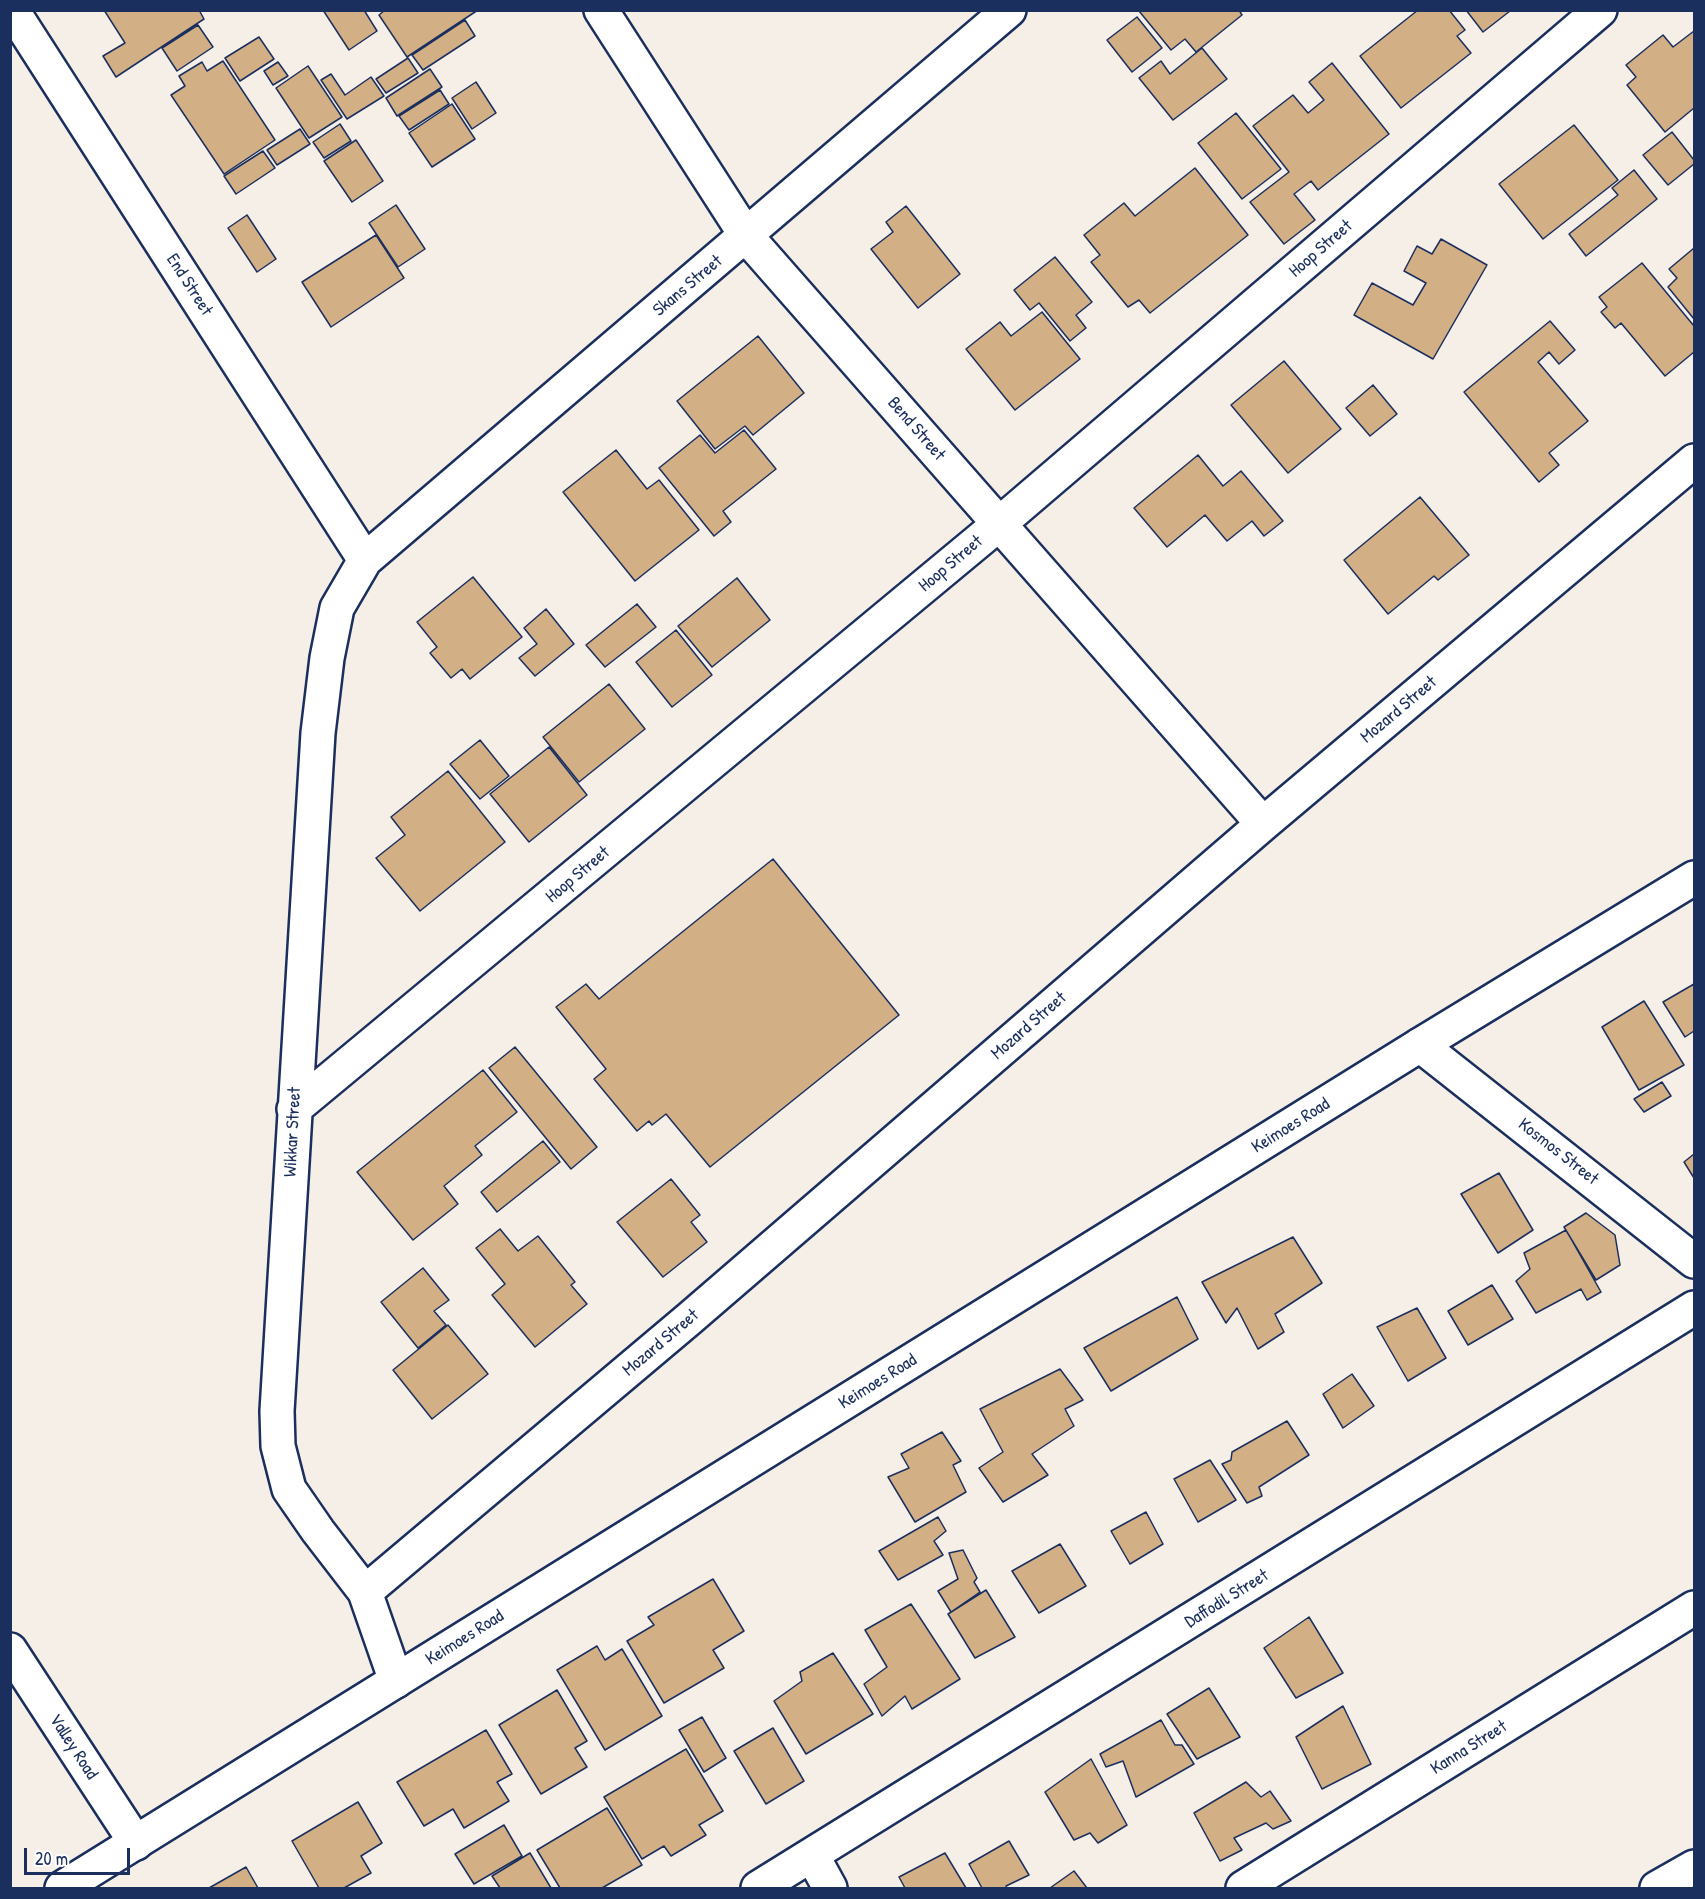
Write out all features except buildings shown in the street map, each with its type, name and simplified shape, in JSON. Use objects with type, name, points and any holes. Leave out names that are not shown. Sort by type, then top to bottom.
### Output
[{"type":"street","name":"End Street","points":[[12,10],[365,560]]},
{"type":"street","name":"Bend Street","points":[[601,10],[747,237],[1263,824]]},
{"type":"street","name":"Skans Street","points":[[365,560],[747,237],[1009,10]]},
{"type":"street","name":"Hoop Street","points":[[294,1108],[999,524],[1600,10]]},
{"type":"street","name":"Mozard Street","points":[[365,1592],[689,1319],[1263,824],[1695,461]]},
{"type":"street","name":"Wikkar Street","points":[[365,560],[337,608],[327,658],[318,733],[277,1411],[278,1446],[289,1489],[318,1532],[365,1592],[396,1681]]},
{"type":"street","name":"Keimoes Road","points":[[62,1888],[1420,1045],[1695,878]]},
{"type":"street","name":"Kosmos Street","points":[[1420,1045],[1695,1261]]},
{"type":"street","name":"Daffodil Street","points":[[758,1888],[1695,1308]]},
{"type":"street","name":"Kanna Street","points":[[1243,1888],[1695,1608]]},
{"type":"street","name":"Valley Road","points":[[10,1650],[136,1843]]},
{"type":"street","points":[[812,1855],[830,1888]]},
{"type":"street","points":[[1657,1888],[1695,1867]]}]
